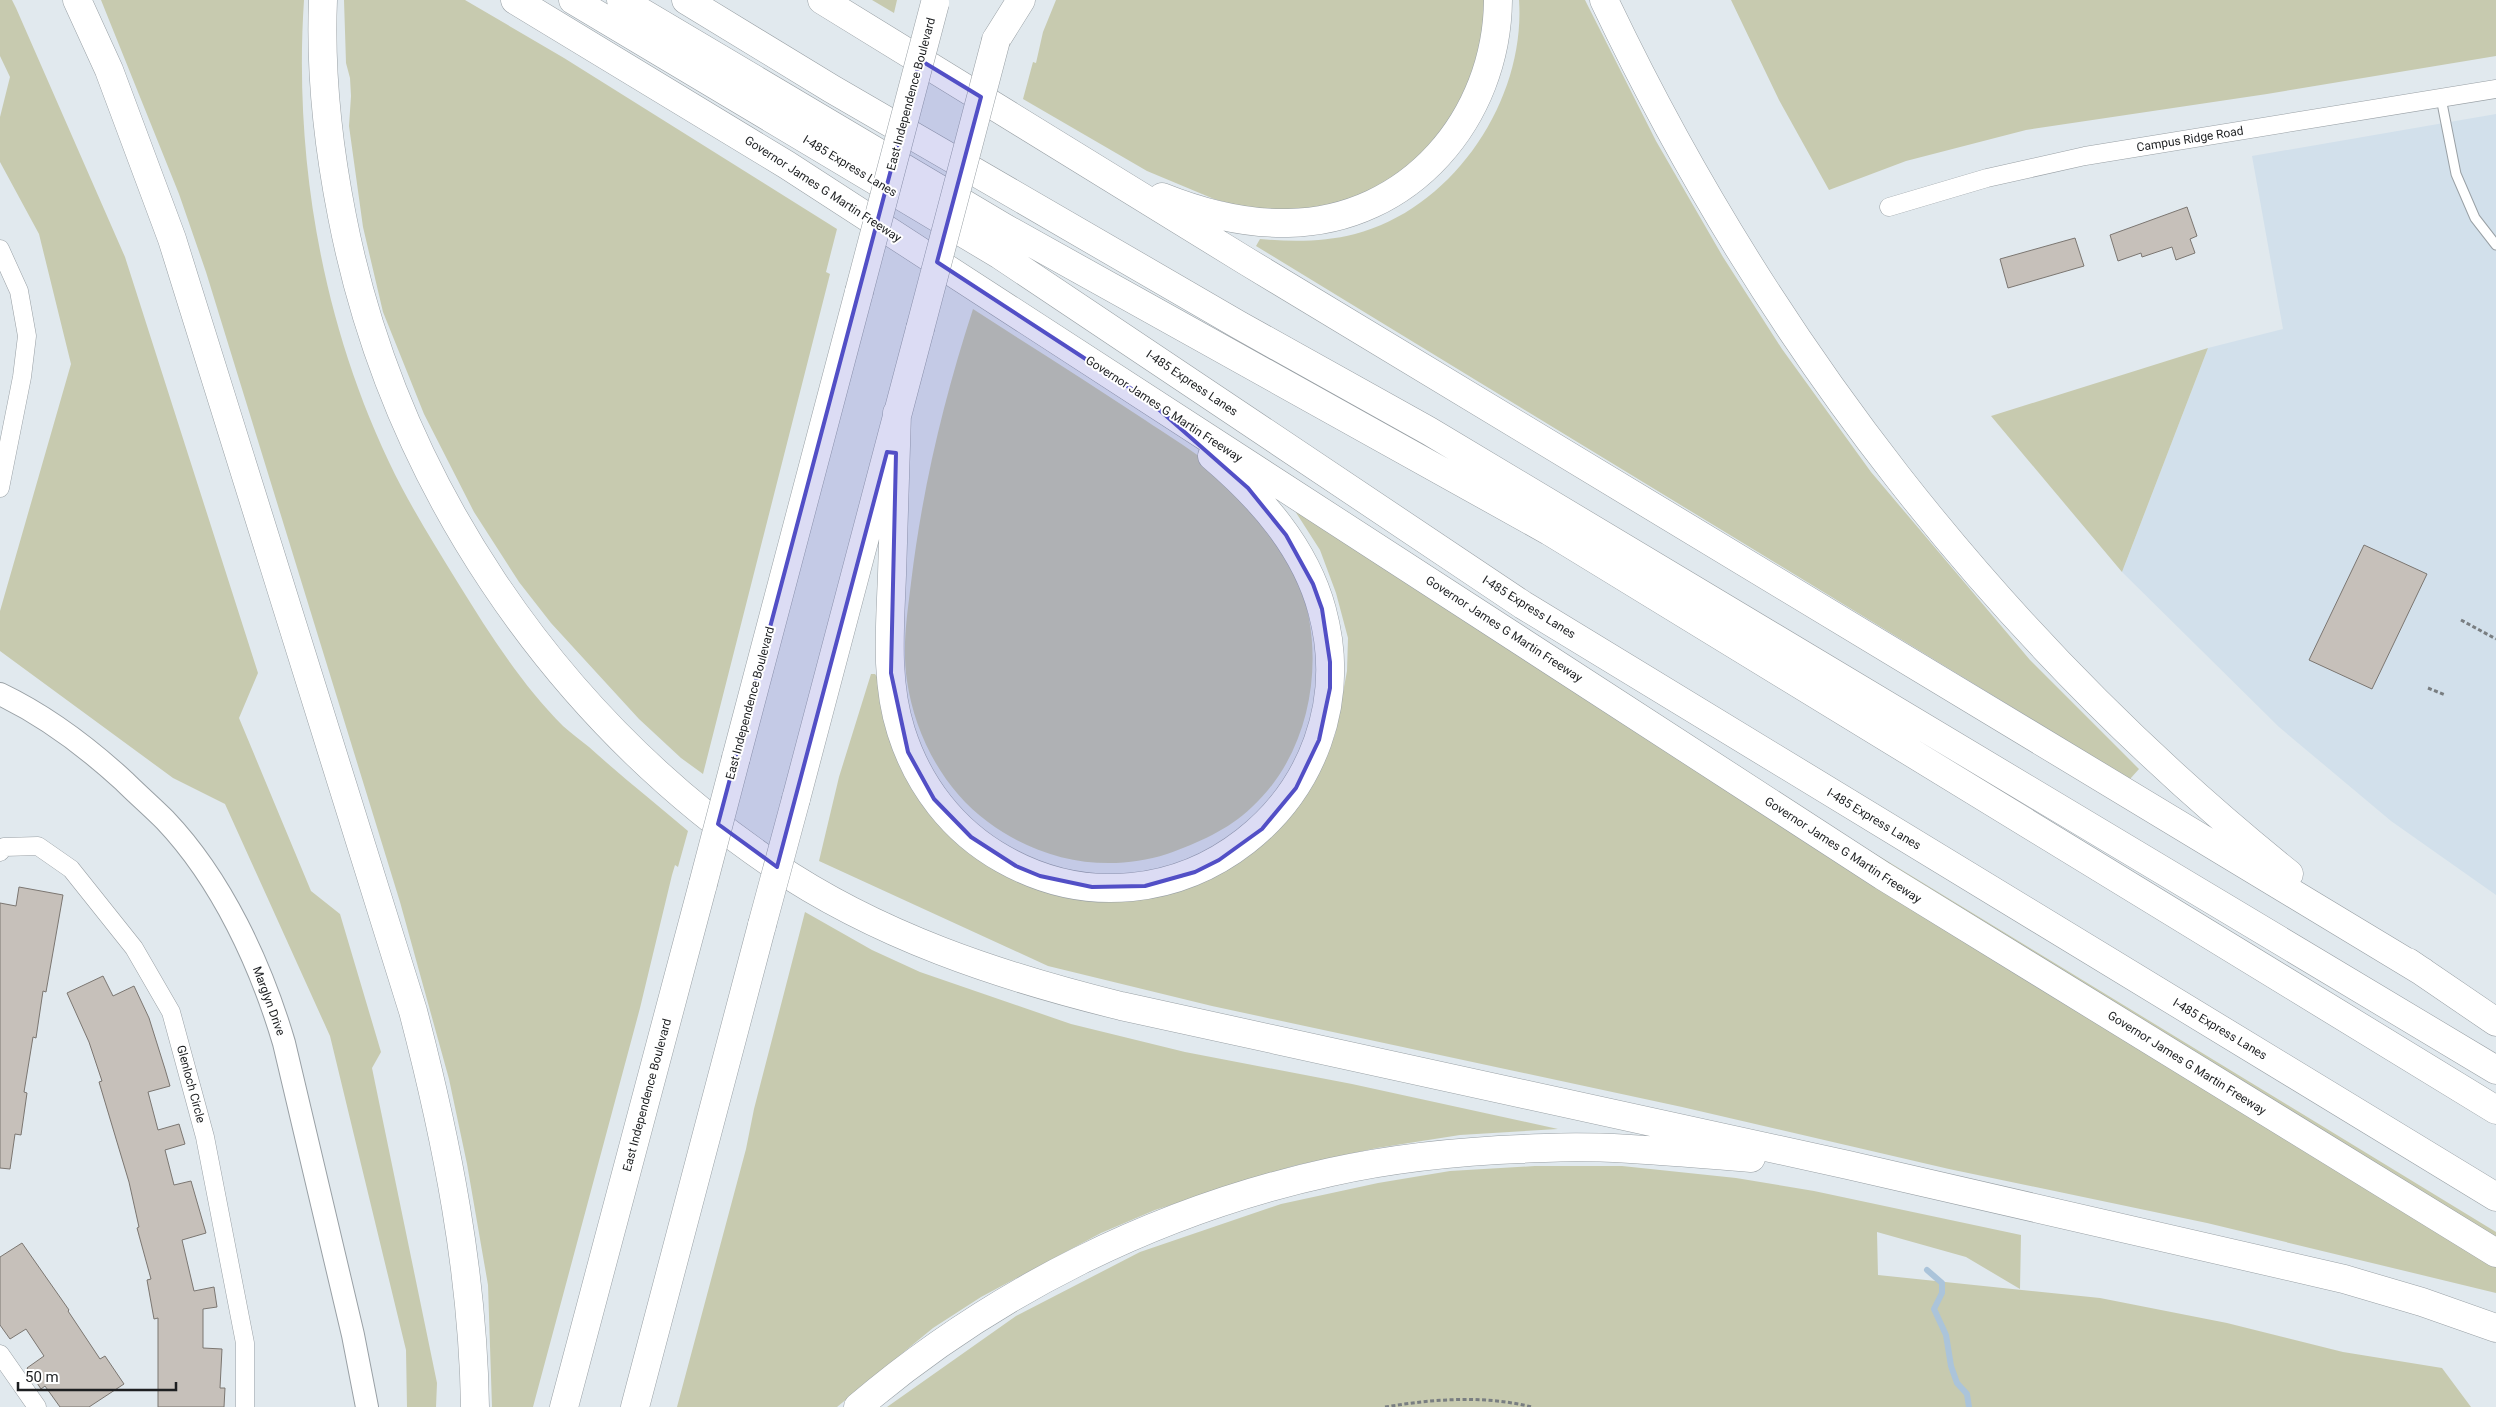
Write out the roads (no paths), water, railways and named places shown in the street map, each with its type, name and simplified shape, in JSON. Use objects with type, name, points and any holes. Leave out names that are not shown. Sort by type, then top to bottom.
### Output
[{"type":"highway","points":[[78,0],[108,70],[172,239],[413,1011],[432,1085],[450,1169],[471,1324],[474,1407]]},
{"type":"highway","points":[[323,0],[325,99],[334,176],[349,252],[369,326],[394,398],[425,468],[462,534],[502,597],[549,660],[599,718],[654,770],[712,820],[774,865],[839,904],[907,938],[977,966],[1047,988],[1121,1006],[1848,1165],[2344,1279],[2422,1302],[2496,1328]]},
{"type":"highway","name":"Governor James G Martin Freeway","points":[[515,0],[787,165],[1883,876],[2496,1252]]},
{"type":"highway","name":"I-485 Express Lanes","points":[[573,0],[1000,255],[1523,605],[2496,1197]]},
{"type":"highway","name":"I-485 Express Lanes","points":[[621,0],[1005,228],[1549,531],[2496,1110]]},
{"type":"highway","points":[[686,0],[832,89],[1230,320],[1438,436],[2496,1070]]},
{"type":"highway","points":[[822,0],[1110,176],[1246,262],[2423,972]]},
{"type":"highway","points":[[635,1407],[1007,0]]},
{"type":"highway","points":[[996,40],[1021,0]]},
{"type":"highway","points":[[1110,176],[1206,211],[1262,223],[1315,221],[1366,206],[1389,194],[1418,174],[1450,143],[1465,122],[1487,74],[1497,31],[1498,0]]},
{"type":"highway","points":[[1604,0],[1695,175],[1731,239],[1820,375],[1866,437],[1965,560],[2071,677],[2182,784],[2240,835],[2359,929],[2496,1022]]},
{"type":"highway","name":"East Independence Boulevard","points":[[564,1407],[936,2]]},
{"type":"highway","points":[[897,413],[890,649],[894,701],[908,752],[920,776],[940,805],[971,837],[992,853],[1040,876],[1066,883],[1118,888],[1145,886],[1196,872],[1219,860],[1262,828],[1296,788],[1308,765],[1323,723],[1330,688],[1329,653],[1322,609],[1302,560],[1286,535],[1248,488],[1147,399]]},
{"type":"highway","points":[[858,1407],[942,1341],[1002,1303],[1064,1269],[1127,1238],[1195,1212],[1331,1172],[1405,1159],[1475,1151],[1547,1148],[1621,1148],[1848,1165]]},
{"type":"street","name":"Campus Ridge Road","points":[[1889,208],[1987,178],[2085,156],[2496,89]]},
{"type":"street","points":[[0,249],[20,291],[27,336],[22,377],[0,488]]},
{"type":"street","name":"Marglyn Drive","points":[[0,694],[90,749],[166,821],[210,879],[250,949],[273,1006],[284,1043],[353,1335],[367,1407]]},
{"type":"street","name":"Glenloch Circle","points":[[0,852],[4,848],[38,846],[70,869],[134,948],[172,1012],[205,1137],[245,1343],[245,1407]]},
{"type":"street","points":[[0,1354],[37,1407]]},
{"type":"lane","points":[[2441,98],[2456,174],[2475,218],[2496,244]]},
{"type":"waterway","points":[[1927,1270],[1942,1283],[1942,1293],[1934,1309],[1946,1335],[1951,1366],[1957,1383],[1967,1394],[1969,1407]]}]
